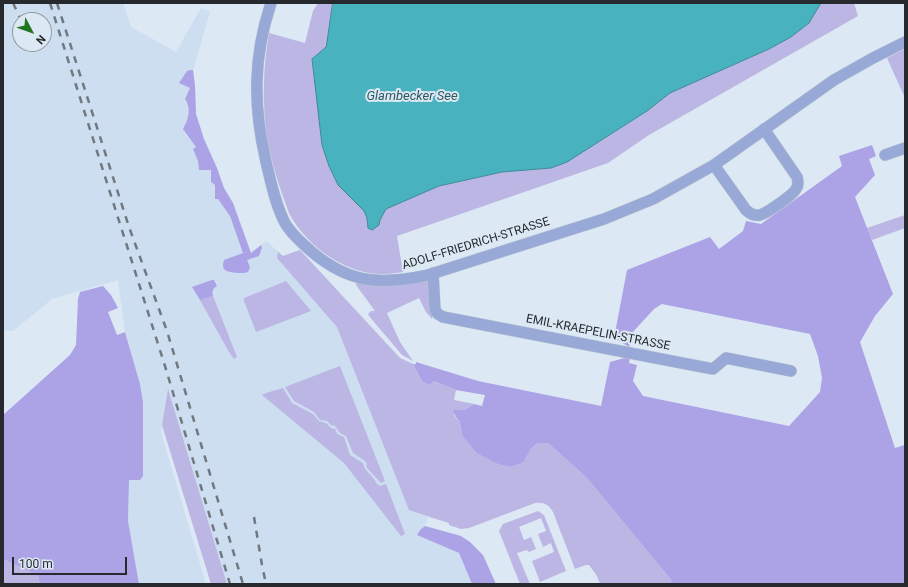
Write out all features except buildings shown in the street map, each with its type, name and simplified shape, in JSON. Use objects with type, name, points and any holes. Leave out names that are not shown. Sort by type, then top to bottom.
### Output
[{"type":"street","name":"ADOLF-FRIEDRICH-STRASSE","points":[[271,3],[259,50],[256,80],[260,135],[276,200],[286,224],[303,244],[317,256],[337,269],[352,276],[386,282],[410,279],[433,273],[624,212],[674,188],[714,164],[834,80],[905,42]]},
{"type":"street","points":[[714,164],[746,210],[750,213],[756,215],[764,213],[794,193],[797,188],[797,177],[764,129]]},
{"type":"street","points":[[885,155],[905,148]]},
{"type":"street","name":"EMIL-KRAEPELIN-STRASSE","points":[[433,273],[435,310],[443,317],[713,369],[726,358],[791,371]]},
{"type":"shaded area","points":[[3,3],[123,3],[131,27],[176,52],[201,8],[210,12],[193,70],[196,114],[204,139],[224,188],[233,203],[251,253],[266,241],[283,256],[300,250],[400,358],[413,364],[449,523],[428,517],[425,526],[417,535],[459,553],[472,584],[227,584],[168,390],[161,433],[206,584],[139,584],[128,521],[129,480],[143,402],[140,384],[125,332],[118,280],[52,299],[13,331],[3,331]]},
{"type":"shaded area","points":[[318,3],[333,3],[326,47],[312,59],[319,103],[322,145],[329,166],[338,185],[364,211],[367,218],[367,224],[379,225],[386,209],[439,186],[502,172],[551,168],[613,133],[647,111],[670,93],[769,49],[791,37],[809,23],[821,3],[854,3],[858,16],[649,135],[608,163],[397,236],[403,272],[381,274],[357,270],[333,259],[322,252],[303,234],[289,213],[271,156],[265,124],[264,98],[265,59],[269,33],[305,43],[313,11]]},
{"type":"shaded area","points":[[905,49],[905,98],[887,58]]},
{"type":"shaded area","points":[[193,70],[196,114],[204,139],[224,188],[233,203],[251,253],[261,245],[262,248],[259,256],[247,260],[250,267],[248,272],[233,272],[227,271],[223,268],[224,260],[243,253],[230,216],[218,199],[215,199],[215,185],[211,182],[211,170],[199,170],[198,161],[193,149],[196,147],[183,129],[188,118],[189,111],[185,99],[190,88],[179,83],[187,71]]},
{"type":"shaded area","points":[[872,145],[876,156],[869,159],[875,175],[855,197],[893,294],[875,316],[860,342],[895,448],[905,445],[905,584],[667,584],[672,581],[587,478],[548,443],[537,443],[531,449],[523,463],[510,467],[498,464],[477,453],[462,435],[460,423],[453,412],[454,410],[464,410],[474,404],[482,406],[485,395],[456,390],[434,381],[431,384],[428,384],[422,381],[413,364],[416,364],[416,362],[478,381],[601,406],[610,362],[630,357],[629,363],[637,365],[633,381],[643,396],[789,426],[820,392],[822,378],[818,356],[810,334],[662,304],[654,309],[632,333],[629,347],[614,338],[627,270],[710,237],[719,249],[743,231],[746,221],[761,224],[842,166],[839,156]]},
{"type":"shaded area","points":[[905,215],[905,228],[872,240],[867,228]]},
{"type":"shaded area","points":[[300,250],[400,358],[413,364],[422,381],[431,384],[434,381],[456,390],[454,400],[474,404],[464,410],[455,410],[454,415],[460,423],[462,435],[498,464],[510,467],[523,463],[531,449],[537,443],[548,443],[587,478],[672,581],[667,584],[600,584],[597,576],[589,565],[575,569],[553,512],[544,504],[535,503],[469,528],[461,529],[449,525],[449,523],[409,510],[337,327],[277,258],[278,252],[283,256]]},
{"type":"shaded area","points":[[214,280],[217,286],[213,290],[213,296],[200,300],[192,287]]},
{"type":"shaded area","points":[[286,281],[311,311],[256,332],[244,298]]},
{"type":"shaded area","points":[[356,281],[429,281],[433,315],[432,319],[426,312],[419,298],[387,313],[400,342],[413,361],[402,355],[369,316],[368,314],[371,311],[375,311],[356,285]]},
{"type":"shaded area","points":[[103,286],[111,295],[118,308],[108,312],[117,335],[125,332],[140,384],[143,402],[143,476],[140,480],[129,480],[128,521],[139,584],[40,584],[38,576],[3,559],[3,415],[70,355],[76,345],[78,299],[80,292]]},
{"type":"shaded area","points":[[213,296],[237,357],[234,359],[200,300]]},
{"type":"shaded area","points":[[340,366],[385,481],[381,483],[367,468],[366,462],[353,453],[346,436],[340,433],[334,425],[332,426],[327,421],[320,420],[314,412],[294,401],[285,387]]},
{"type":"shaded area","points":[[283,388],[292,403],[313,414],[319,421],[326,423],[331,428],[335,429],[337,434],[344,437],[350,455],[363,463],[366,470],[380,486],[386,484],[405,534],[401,536],[344,463],[262,395]]},
{"type":"shaded area","points":[[168,389],[227,584],[211,584],[162,425]]},
{"type":"shaded area","points":[[538,511],[544,515],[566,571],[540,582],[532,561],[554,552],[551,543],[543,547],[538,534],[546,531],[541,518],[519,527],[524,540],[531,537],[536,549],[529,552],[527,550],[517,553],[530,584],[520,584],[499,531],[503,524]]},
{"type":"shaded area","points":[[425,526],[461,536],[470,542],[483,555],[496,584],[472,584],[459,553],[417,535]]},
{"type":"shaded area","points":[[3,559],[38,576],[40,584],[3,584]]},
{"type":"water","name":"Glambecker See","points":[[333,3],[821,3],[809,23],[791,37],[769,49],[670,93],[647,111],[567,162],[551,168],[502,172],[439,186],[386,209],[379,225],[372,230],[368,228],[367,218],[364,211],[338,185],[329,166],[322,145],[312,59],[326,47]]},
{"type":"railway","points":[[13,3],[17,12]]},
{"type":"railway","points":[[50,3],[165,366],[230,584]]},
{"type":"railway","points":[[57,3],[129,227],[167,331],[243,584]]},
{"type":"railway","points":[[254,517],[266,584]]}]
